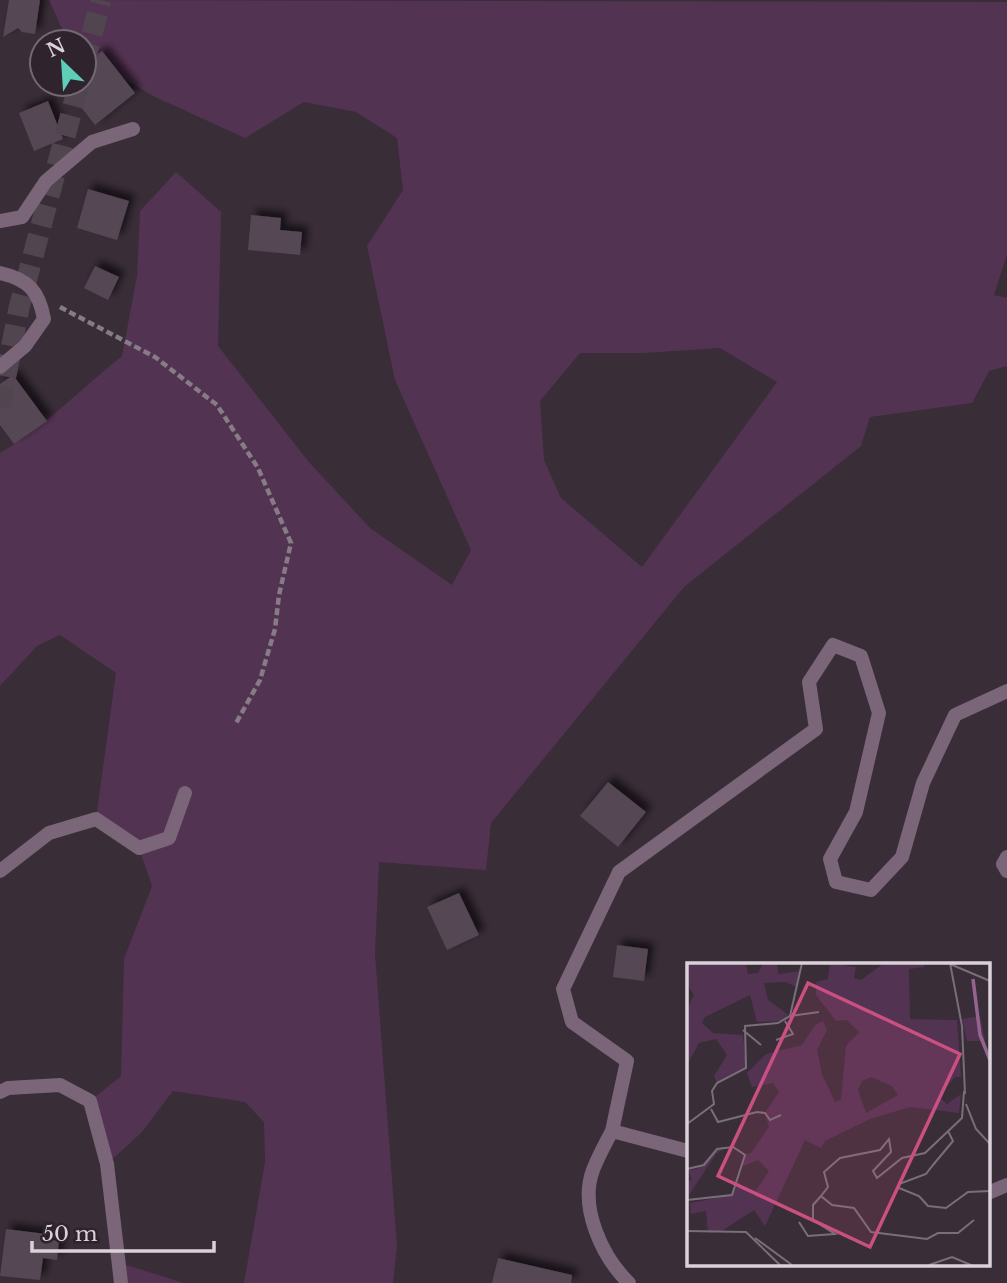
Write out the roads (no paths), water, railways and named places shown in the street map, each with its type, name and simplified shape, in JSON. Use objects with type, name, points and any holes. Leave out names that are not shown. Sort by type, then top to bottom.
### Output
[{"type":"street","points":[[0,222],[22,217],[46,181],[92,142],[133,130]]},
{"type":"street","points":[[0,273],[18,277],[40,297],[44,319],[25,346],[0,367]]},
{"type":"street","points":[[629,1283],[599,1240],[587,1200],[592,1172],[612,1131],[627,1061],[572,1022],[563,989],[619,872],[816,729],[808,681],[833,645],[861,656],[879,713],[856,812],[830,859],[836,882],[871,890],[902,857],[923,782],[955,715],[1007,691]]},
{"type":"street","points":[[0,871],[49,833],[96,819],[139,848],[169,838],[185,793]]},
{"type":"street","points":[[1007,857],[1003,864],[1007,871]]},
{"type":"street","points":[[0,1092],[8,1088],[60,1084],[90,1101],[107,1164],[121,1283]]},
{"type":"street","points":[[612,1131],[687,1152]]},
{"type":"street","points":[[990,1192],[1007,1185]]},
{"type":"tunnel","points":[[94,28],[101,0]]},
{"type":"tunnel","points":[[0,407],[19,308],[75,98]]}]
